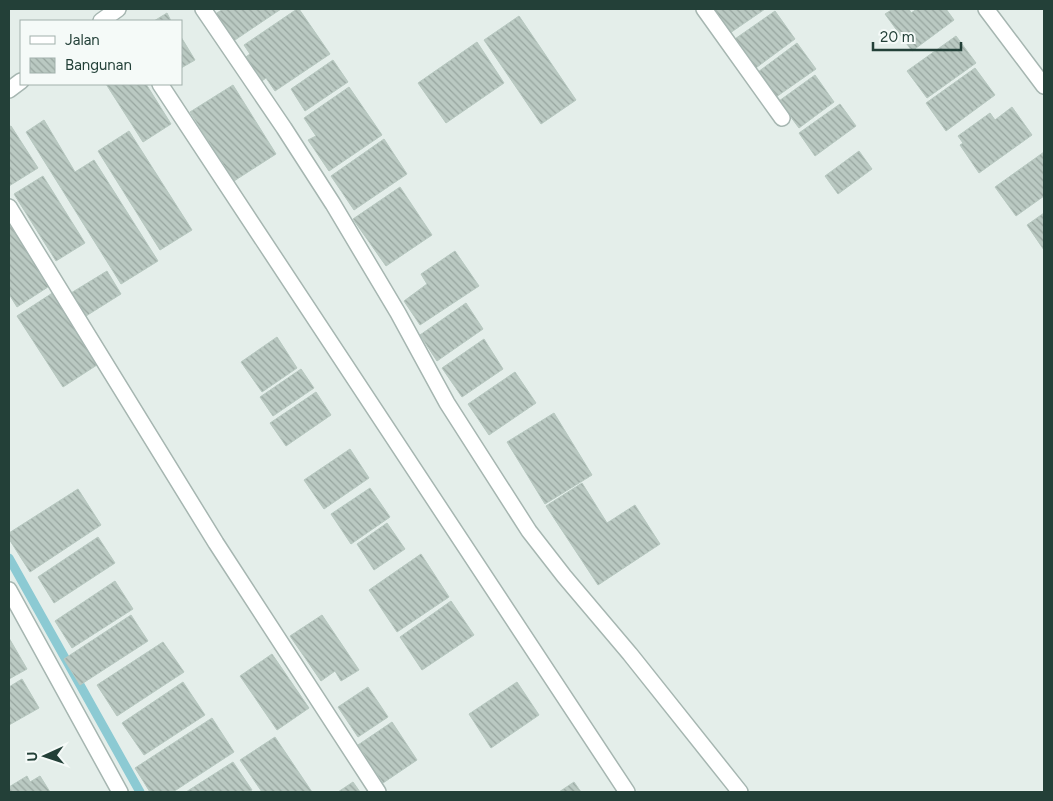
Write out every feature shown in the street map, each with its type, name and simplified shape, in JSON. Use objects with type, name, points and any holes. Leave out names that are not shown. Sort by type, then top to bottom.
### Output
[{"type":"street","points":[[203,9],[333,204],[398,313],[447,403],[530,531],[564,576],[630,654],[740,792]]},
{"type":"street","points":[[704,9],[782,118]]},
{"type":"street","points":[[986,9],[1044,86]]},
{"type":"street","points":[[9,90],[20,82]]},
{"type":"street","points":[[161,85],[627,792]]},
{"type":"street","points":[[9,208],[216,543],[378,792]]},
{"type":"street","points":[[9,590],[120,792]]},
{"type":"building","points":[[223,9],[281,9],[232,42],[214,15]]},
{"type":"building","points":[[299,9],[330,54],[275,91],[266,78],[259,83],[243,59],[250,54],[244,45]]},
{"type":"building","points":[[713,9],[765,9],[730,33]]},
{"type":"building","points":[[893,9],[909,9],[911,13],[917,9],[946,9],[954,20],[912,51],[885,14]]},
{"type":"building","points":[[775,11],[795,39],[753,70],[732,41]]},
{"type":"building","points":[[167,13],[170,20],[156,20]]},
{"type":"building","points":[[519,16],[576,100],[541,124],[484,40]]},
{"type":"building","points":[[956,36],[976,63],[927,98],[907,71]]},
{"type":"building","points":[[182,39],[195,60],[182,67]]},
{"type":"building","points":[[477,42],[504,83],[446,123],[418,83]]},
{"type":"building","points":[[797,43],[816,69],[776,97],[758,72]]},
{"type":"building","points":[[333,60],[348,82],[305,111],[291,89]]},
{"type":"building","points":[[975,68],[995,95],[946,131],[926,103]]},
{"type":"building","points":[[815,75],[834,102],[799,128],[779,101]]},
{"type":"building","points":[[107,85],[147,85],[171,124],[143,142]]},
{"type":"building","points":[[233,85],[276,154],[234,181],[190,112]]},
{"type":"building","points":[[349,87],[382,135],[329,171],[308,140],[316,136],[304,118]]},
{"type":"building","points":[[840,104],[856,126],[815,156],[799,133]]},
{"type":"building","points":[[1012,107],[1032,135],[979,173],[960,145],[963,143],[958,136],[990,113],[995,120]]},
{"type":"building","points":[[44,120],[75,172],[94,160],[158,261],[121,284],[26,132]]},
{"type":"building","points":[[11,126],[38,168],[9,186],[9,127]]},
{"type":"building","points":[[129,131],[192,230],[160,250],[98,151]]},
{"type":"building","points":[[384,139],[407,174],[354,210],[331,176]]},
{"type":"building","points":[[859,151],[872,169],[838,194],[825,176]]},
{"type":"building","points":[[1044,152],[1044,196],[1016,216],[995,187]]},
{"type":"building","points":[[43,176],[85,243],[56,261],[14,194]]},
{"type":"building","points":[[400,187],[432,235],[386,266],[353,219]]},
{"type":"building","points":[[1044,213],[1044,250],[1027,225]]},
{"type":"building","points":[[9,219],[51,285],[17,307],[9,294]]},
{"type":"building","points":[[455,251],[479,286],[420,325],[404,301],[427,284],[421,274]]},
{"type":"building","points":[[107,271],[121,294],[86,316],[71,293]]},
{"type":"building","points":[[54,292],[100,363],[63,387],[17,316]]},
{"type":"building","points":[[466,303],[483,329],[437,361],[420,335]]},
{"type":"building","points":[[277,337],[297,368],[262,392],[241,362]]},
{"type":"building","points":[[484,339],[503,369],[462,397],[442,368]]},
{"type":"building","points":[[301,369],[314,388],[273,416],[260,397]]},
{"type":"building","points":[[515,372],[536,403],[489,435],[468,404]]},
{"type":"building","points":[[316,392],[331,415],[286,446],[270,423]]},
{"type":"building","points":[[554,413],[592,475],[545,504],[507,442]]},
{"type":"building","points":[[350,449],[369,478],[324,509],[304,480]]},
{"type":"building","points":[[582,483],[607,523],[635,505],[660,544],[598,585],[546,506]]},
{"type":"building","points":[[370,488],[390,517],[351,544],[331,514]]},
{"type":"building","points":[[78,489],[101,525],[30,572],[9,539],[9,533]]},
{"type":"building","points":[[387,523],[405,549],[374,570],[357,544]]},
{"type":"building","points":[[98,537],[115,563],[54,603],[38,577]]},
{"type":"building","points":[[421,554],[449,597],[397,632],[369,590]]},
{"type":"building","points":[[115,581],[133,609],[72,648],[55,621]]},
{"type":"building","points":[[451,601],[474,635],[422,670],[400,637]]},
{"type":"building","points":[[131,615],[148,641],[80,685],[64,659]]},
{"type":"building","points":[[322,615],[359,670],[341,681],[335,671],[321,681],[290,636]]},
{"type":"building","points":[[9,638],[27,669],[9,679]]},
{"type":"building","points":[[163,642],[184,672],[117,716],[97,685]]},
{"type":"building","points":[[272,654],[309,708],[277,730],[240,676]]},
{"type":"building","points":[[22,679],[39,708],[9,725],[9,687]]},
{"type":"building","points":[[183,682],[205,715],[144,755],[122,723]]},
{"type":"building","points":[[517,682],[539,715],[491,748],[469,714]]},
{"type":"building","points":[[368,687],[388,717],[358,737],[338,707]]},
{"type":"building","points":[[212,718],[234,752],[173,792],[150,792],[135,768]]},
{"type":"building","points":[[392,722],[417,760],[383,783],[358,745]]},
{"type":"building","points":[[275,737],[312,792],[262,792],[240,760]]},
{"type":"building","points":[[233,762],[252,790],[247,792],[186,792]]},
{"type":"building","points":[[27,776],[30,782],[40,776],[50,792],[9,792],[9,787]]},
{"type":"building","points":[[353,782],[360,792],[338,792]]},
{"type":"building","points":[[574,782],[581,792],[559,792]]},
{"type":"waterway","points":[[9,558],[140,792]]}]
